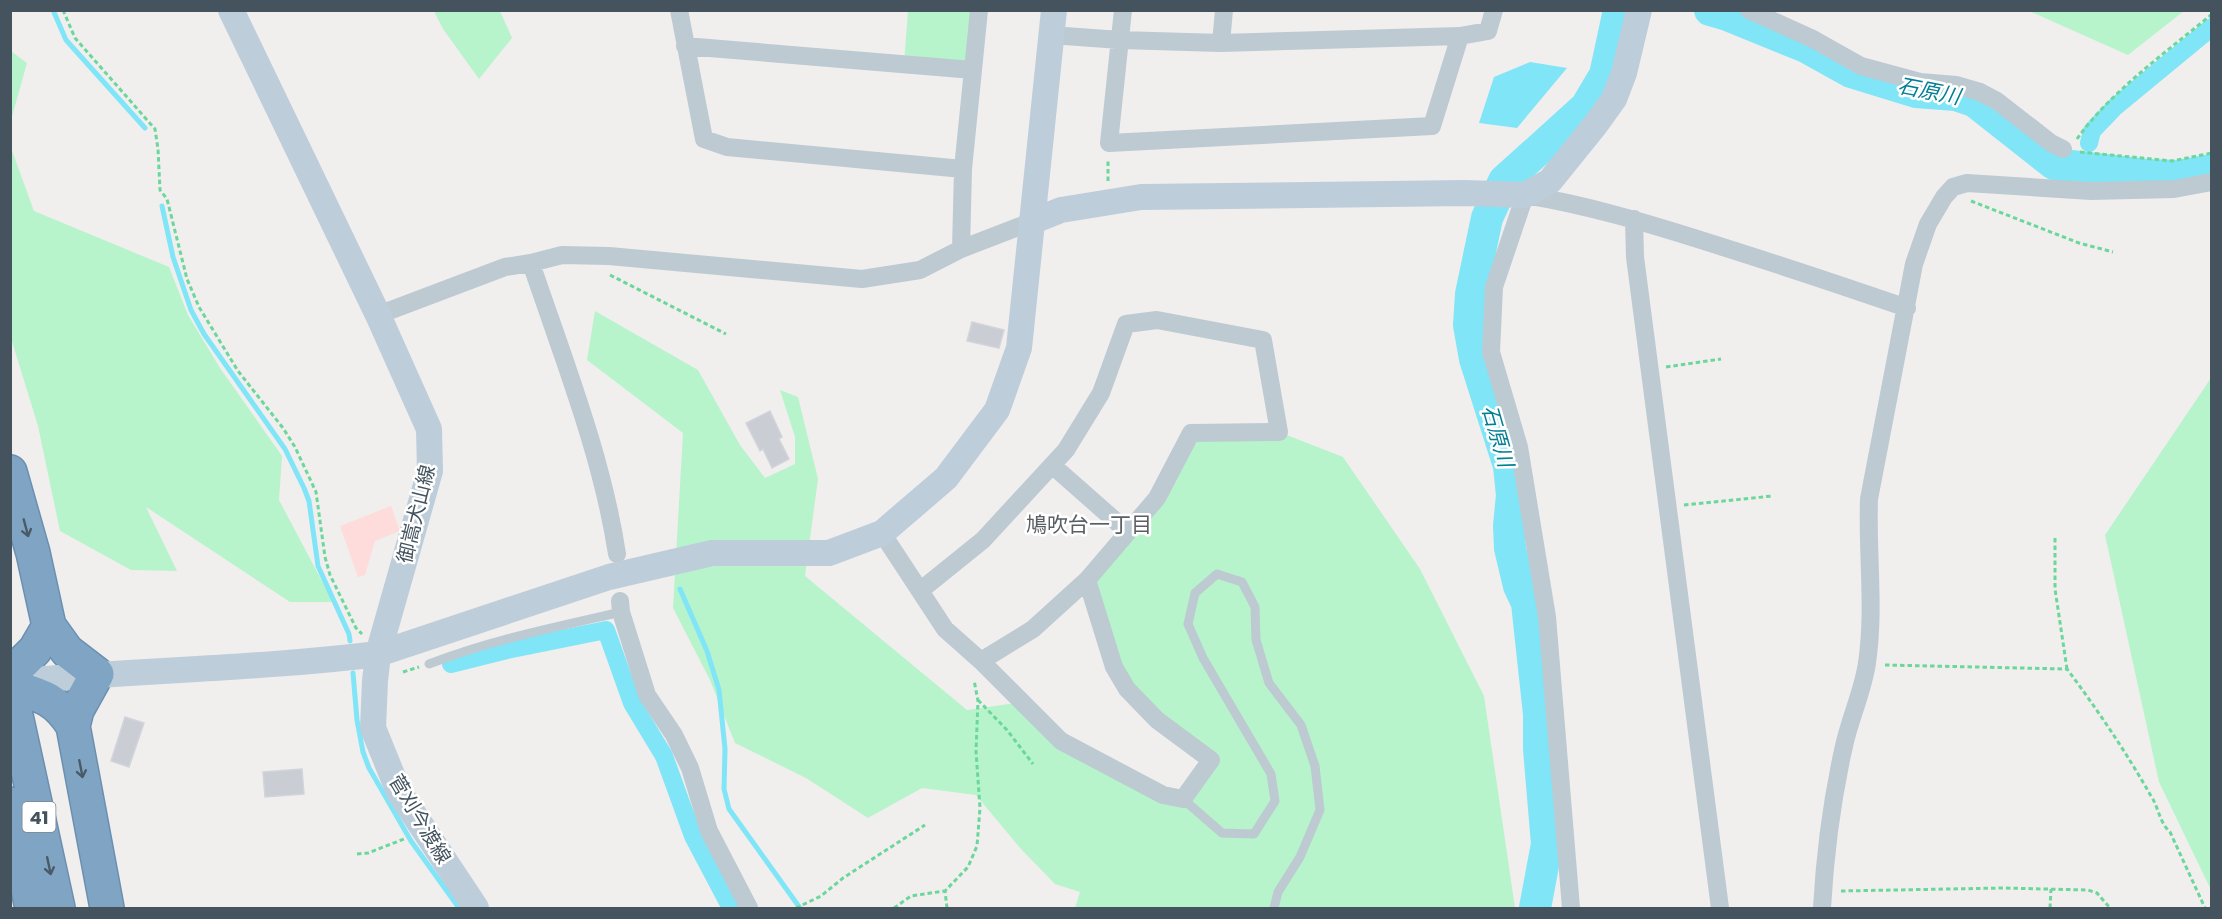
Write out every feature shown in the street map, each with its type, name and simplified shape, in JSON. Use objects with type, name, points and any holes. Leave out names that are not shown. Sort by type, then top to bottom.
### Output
[{"type":"highway","points":[[10,472],[33,553],[49,626],[67,651],[97,674],[77,710],[73,726]]},
{"type":"highway","points":[[10,675],[34,650],[49,626]]},
{"type":"highway","points":[[10,685],[46,697],[64,712],[73,726],[107,909]]},
{"type":"highway","name":"41","points":[[10,685],[58,909]]},
{"type":"highway","name":"41","points":[[10,804],[32,909]]},
{"type":"street","name":"御嵩犬山線","points":[[231,10],[378,315],[429,429],[430,471],[378,654]]},
{"type":"street","points":[[679,10],[704,139],[727,147],[963,169]]},
{"type":"street","points":[[961,249],[963,169],[979,10]]},
{"type":"street","points":[[1123,10],[1109,143],[1432,126],[1460,36]]},
{"type":"street","points":[[1221,43],[1224,10]]},
{"type":"street","points":[[10,685],[97,674],[338,659],[378,654],[609,577],[712,554],[829,553],[882,533],[946,478],[997,410],[1019,348],[1053,23],[1120,40],[1221,43],[1460,36],[1488,31],[1494,10]]},
{"type":"street","points":[[1571,909],[1547,617],[1519,447],[1491,352],[1494,287],[1525,195],[1550,181],[1614,99],[1624,73],[1639,10]]},
{"type":"street","points":[[1749,10],[1813,39],[1861,66],[1920,82],[1956,85],[1980,92],[1997,101],[2051,143],[2063,149]]},
{"type":"street","points":[[685,46],[973,70]]},
{"type":"street","points":[[1823,900],[1824,858],[1844,746],[1866,665],[1872,615],[1868,538],[1869,499],[1914,264],[1928,224],[1944,197],[1953,187],[1967,183],[2091,191],[2174,189],[2211,182]]},
{"type":"street","points":[[378,315],[505,267],[572,254],[862,279],[920,270],[961,249],[1060,210],[1107,201],[1141,197],[1465,193],[1525,195],[1568,202],[1634,219],[1907,308]]},
{"type":"street","points":[[1634,219],[1635,257],[1720,909]]},
{"type":"street","points":[[531,263],[582,413],[611,517],[616,554]]},
{"type":"street","points":[[921,590],[983,540],[1066,450],[1101,393],[1126,324],[1157,320],[1263,340],[1279,432],[1191,433],[1156,498],[1087,580],[1033,629],[981,661]]},
{"type":"street","points":[[1052,465],[1128,532]]},
{"type":"street","points":[[882,533],[945,629],[981,661],[1061,741],[1163,795],[1183,800],[1212,760],[1157,720],[1127,689],[1114,667],[1087,580]]},
{"type":"street","points":[[620,607],[647,695],[674,735],[690,768],[709,831],[749,909]]},
{"type":"street","name":"菅刈今渡線","points":[[378,654],[374,728],[399,792],[476,909]]},
{"type":"lane","points":[[1183,800],[1222,833],[1254,834],[1275,801],[1271,774],[1203,658],[1188,624],[1195,593],[1217,574],[1242,582],[1255,607],[1256,640],[1269,683],[1301,725],[1316,766],[1320,810],[1300,857],[1278,892],[1274,909]]},
{"type":"lane","points":[[429,664],[470,648],[620,607]]},
{"type":"path","points":[[63,10],[75,38],[154,129],[158,149],[160,189],[167,199],[191,288],[210,326],[238,370],[295,447],[316,492],[324,556],[330,575],[356,628],[378,654]]},
{"type":"path","points":[[2063,149],[2076,140],[2111,100],[2211,14]]},
{"type":"path","points":[[1107,201],[1109,143]]},
{"type":"path","points":[[2063,149],[2126,158],[2172,161],[2211,153]]},
{"type":"path","points":[[1950,191],[1980,206],[2079,243],[2113,252]]},
{"type":"path","points":[[572,254],[726,334]]},
{"type":"path","points":[[1650,371],[1721,359]]},
{"type":"path","points":[[1668,508],[1772,496]]},
{"type":"path","points":[[2055,538],[2055,589],[2067,669],[2097,709],[2153,798],[2162,825],[2170,832],[2205,909]]},
{"type":"path","points":[[894,909],[910,896],[945,891],[968,867],[977,846],[980,808],[976,751],[978,700],[972,671],[981,661]]},
{"type":"path","points":[[1866,665],[2067,669]]},
{"type":"path","points":[[978,700],[1007,730],[1033,764]]},
{"type":"path","points":[[796,909],[821,896],[843,878],[925,825]]},
{"type":"path","points":[[357,854],[368,853],[398,841]]},
{"type":"path","points":[[1823,900],[2003,888],[2088,890],[2097,893],[2110,909]]},
{"type":"path","points":[[2050,909],[2051,889]]},
{"type":"path","points":[[945,891],[946,908]]},
{"type":"shaded area","points":[[391,506],[400,531],[375,541],[365,575],[358,577],[340,526]]},
{"type":"green space","points":[[434,11],[500,11],[512,38],[479,79],[443,29]]},
{"type":"green space","points":[[908,11],[979,11],[973,70],[904,64]]},
{"type":"green space","points":[[2029,11],[2184,11],[2128,55]]},
{"type":"green space","points":[[11,51],[27,63],[11,120]]},
{"type":"green space","points":[[11,148],[34,211],[169,267],[188,315],[220,368],[282,456],[279,500],[333,602],[290,602],[146,507],[177,571],[131,570],[60,531],[38,426],[11,338]]},
{"type":"green space","points":[[595,311],[698,370],[740,445],[765,478],[795,464],[795,437],[780,390],[798,397],[818,479],[805,576],[967,710],[1016,703],[1058,744],[1185,801],[1211,760],[1127,689],[1087,580],[1156,500],[1191,433],[1279,432],[1343,457],[1420,569],[1484,696],[1515,908],[1075,908],[1080,892],[1055,884],[1021,849],[976,795],[922,788],[868,818],[806,778],[735,743],[710,680],[673,608],[683,433],[587,360]]},
{"type":"green space","points":[[2211,378],[2211,890],[2159,782],[2105,535]]},
{"type":"water","points":[[1530,62],[1567,68],[1517,128],[1479,123],[1494,77]]},
{"type":"building","points":[[972,322],[1004,330],[999,348],[967,341]]},
{"type":"building","points":[[770,411],[782,437],[779,439],[789,459],[772,468],[763,449],[760,451],[746,423]]},
{"type":"building","points":[[125,717],[144,723],[129,767],[111,761]]},
{"type":"building","points":[[302,769],[304,794],[265,797],[263,772]]},
{"type":"waterway","points":[[53,10],[66,40],[145,128]]},
{"type":"waterway","name":"石原川","points":[[1535,908],[1547,844],[1539,749],[1539,714],[1527,603],[1519,586],[1510,548],[1509,526],[1512,495],[1509,466],[1475,359],[1469,325],[1471,294],[1487,218],[1504,181],[1586,107],[1605,75],[1619,10]]},
{"type":"waterway","name":"石原川","points":[[1710,10],[1806,47],[1851,72],[1916,92],[1956,95],[1974,101],[2054,164],[2147,175],[2178,176],[2212,170]]},
{"type":"waterway","points":[[2089,143],[2092,131],[2115,107],[2212,27]]},
{"type":"waterway","points":[[162,206],[173,257],[191,310],[204,334],[285,449],[304,488],[309,501],[318,566],[349,634],[350,641]]},
{"type":"waterway","points":[[680,589],[707,651],[719,690],[725,749],[724,789],[729,809],[800,908]]},
{"type":"waterway","points":[[451,664],[606,630],[632,703],[664,756],[693,836],[731,908]]},
{"type":"waterway","points":[[353,673],[357,720],[363,752],[369,768],[411,841],[459,908]]},
{"type":"district","name":"鳩吹台一丁目","points":[[1089,524]]}]
